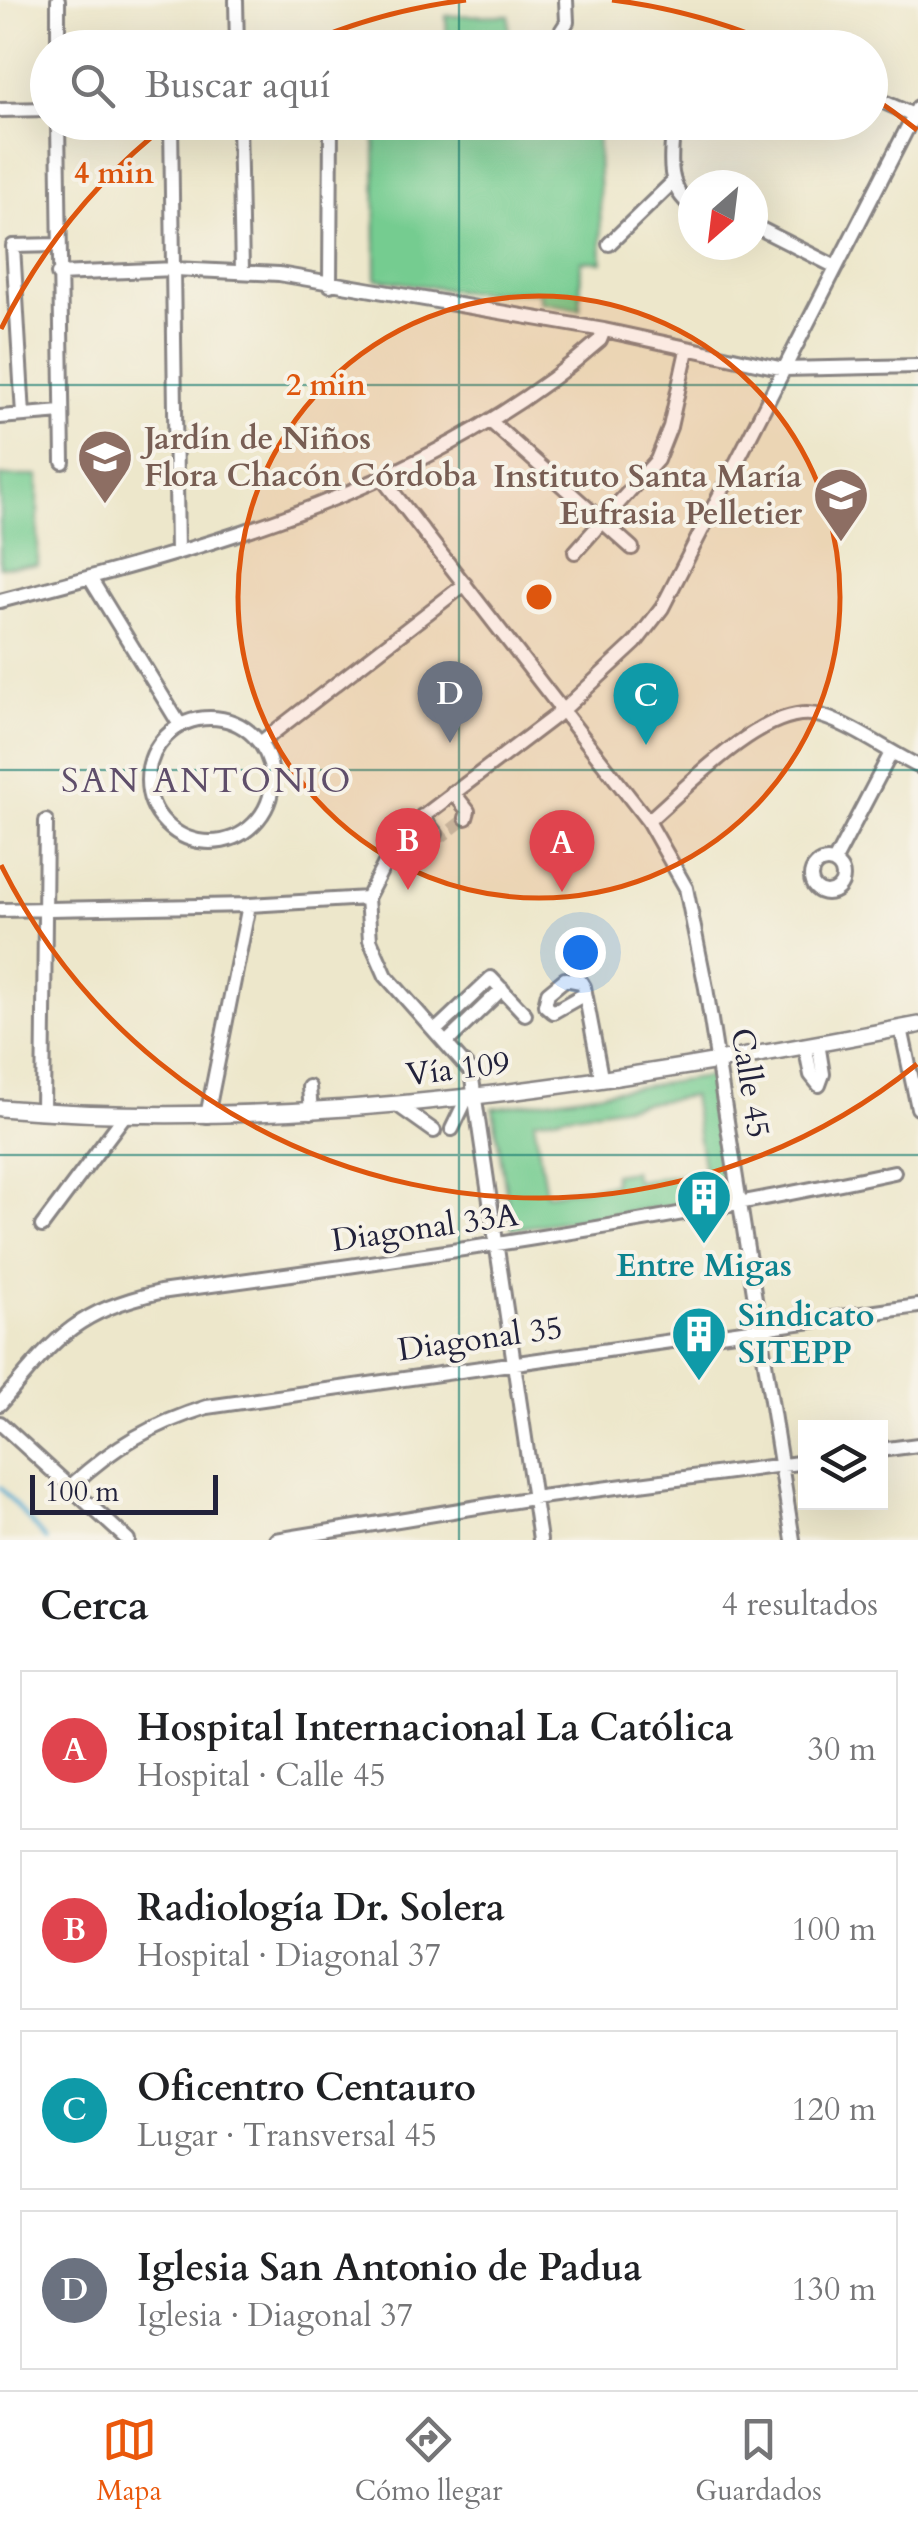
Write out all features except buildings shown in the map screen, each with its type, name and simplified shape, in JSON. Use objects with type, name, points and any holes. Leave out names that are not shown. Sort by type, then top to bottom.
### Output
[{"type":"main road","name":"Vía 109","points":[[0,1108],[125,1116],[311,1112],[471,1097],[720,1060],[910,1026]]},
{"type":"street","points":[[58,0],[58,30]]},
{"type":"street","points":[[562,30],[567,22],[566,0]]},
{"type":"street","points":[[540,1540],[469,1068],[386,976],[370,940],[367,898],[394,842],[453,792],[562,712],[635,643],[672,594],[834,266],[917,112],[888,102]]},
{"type":"street","points":[[0,110],[30,109]]},
{"type":"street","points":[[58,140],[63,462]]},
{"type":"street","points":[[171,140],[177,553]]},
{"type":"street","points":[[239,140],[242,271]]},
{"type":"street","points":[[330,285],[331,140]]},
{"type":"street","points":[[675,140],[678,189]]},
{"type":"street","points":[[609,244],[676,187]]},
{"type":"street","points":[[768,233],[834,266]]},
{"type":"street","points":[[24,415],[13,246],[58,246]]},
{"type":"street","points":[[58,274],[175,269],[242,271],[604,330],[784,369],[918,366]]},
{"type":"street","points":[[0,601],[312,511],[490,421],[544,388],[600,340],[604,330]]},
{"type":"street","points":[[575,552],[648,473],[664,447],[687,350]]},
{"type":"street","points":[[0,417],[62,412]]},
{"type":"street","points":[[490,421],[632,548]]},
{"type":"street","name":"Calle 45","points":[[382,478],[648,821],[686,888],[720,1060],[793,1540]]},
{"type":"street","points":[[90,578],[180,725]]},
{"type":"street","points":[[260,743],[465,584]]},
{"type":"street","points":[[648,821],[748,738],[788,714],[824,716],[918,766]]},
{"type":"street","points":[[216,718],[248,730],[260,743],[273,780],[264,810],[244,832],[206,842],[169,826],[149,792],[154,752],[180,725],[216,718]]},
{"type":"street","points":[[834,862],[891,753]]},
{"type":"street","points":[[453,792],[468,811],[466,818]]},
{"type":"street","points":[[422,816],[436,834]]},
{"type":"street","points":[[43,1112],[46,821]]},
{"type":"street","points":[[0,910],[248,906],[367,898]]},
{"type":"street","points":[[207,1116],[248,906]]},
{"type":"street","points":[[436,1030],[492,978],[525,1014]]},
{"type":"street","points":[[447,1042],[502,989]]},
{"type":"street","points":[[585,994],[601,1077]]},
{"type":"street","points":[[910,1026],[918,1108]]},
{"type":"street","points":[[309,1087],[311,1112]]},
{"type":"street","points":[[471,1097],[452,1129],[479,1125]]},
{"type":"street","points":[[396,1104],[434,1131]]},
{"type":"street","points":[[42,1226],[125,1116]]},
{"type":"street","name":"Diagonal 33A","points":[[0,1404],[60,1333],[108,1304],[160,1292],[496,1247],[742,1204],[894,1172]]},
{"type":"street","name":"Diagonal 35","points":[[72,1485],[108,1451],[154,1424],[207,1407],[918,1306]]},
{"type":"street","points":[[0,1423],[128,1540]]},
{"type":"street","points":[[888,1449],[918,1444]]},
{"type":"street","points":[[276,1540],[533,1498],[798,1463]]},
{"type":"green space","points":[[509,15],[509,30],[446,30],[446,16]]},
{"type":"green space","points":[[375,140],[598,140],[602,262],[581,261],[580,309],[540,302],[540,292],[466,292],[376,279]]},
{"type":"green space","points":[[0,476],[38,476],[38,565],[0,567]]},
{"type":"green space","points":[[714,1076],[732,1197],[512,1229],[493,1108]],"holes":[[[692,1096],[704,1171],[635,1181],[633,1171],[613,1174],[614,1184],[546,1194],[534,1120]]]},
{"type":"waterway","points":[[0,1487],[46,1540]]},
{"type":"tunnel","points":[[436,834],[443,836],[466,818]]},
{"type":"place","name":"Jardín de Niños Flora Chacón Córdoba","points":[[105,506]]},
{"type":"place","name":"Instituto Santa María Eufrasia Pelletier","points":[[841,544]]},
{"type":"place","name":"Iglesia San Antonio de Padua","points":[[450,743]]},
{"type":"place","name":"Oficentro Centauro","points":[[646,745]]},
{"type":"place","name":"Radiología Dr. Solera","points":[[408,890]]},
{"type":"place","name":"Hospital Internacional La Católica","points":[[562,892]]},
{"type":"place","name":"Entre Migas","points":[[704,1246]]},
{"type":"place","name":"Sindicato SITEPP","points":[[699,1383]]},
{"type":"district","name":"SAN ANTONIO","points":[[207,781]]}]
